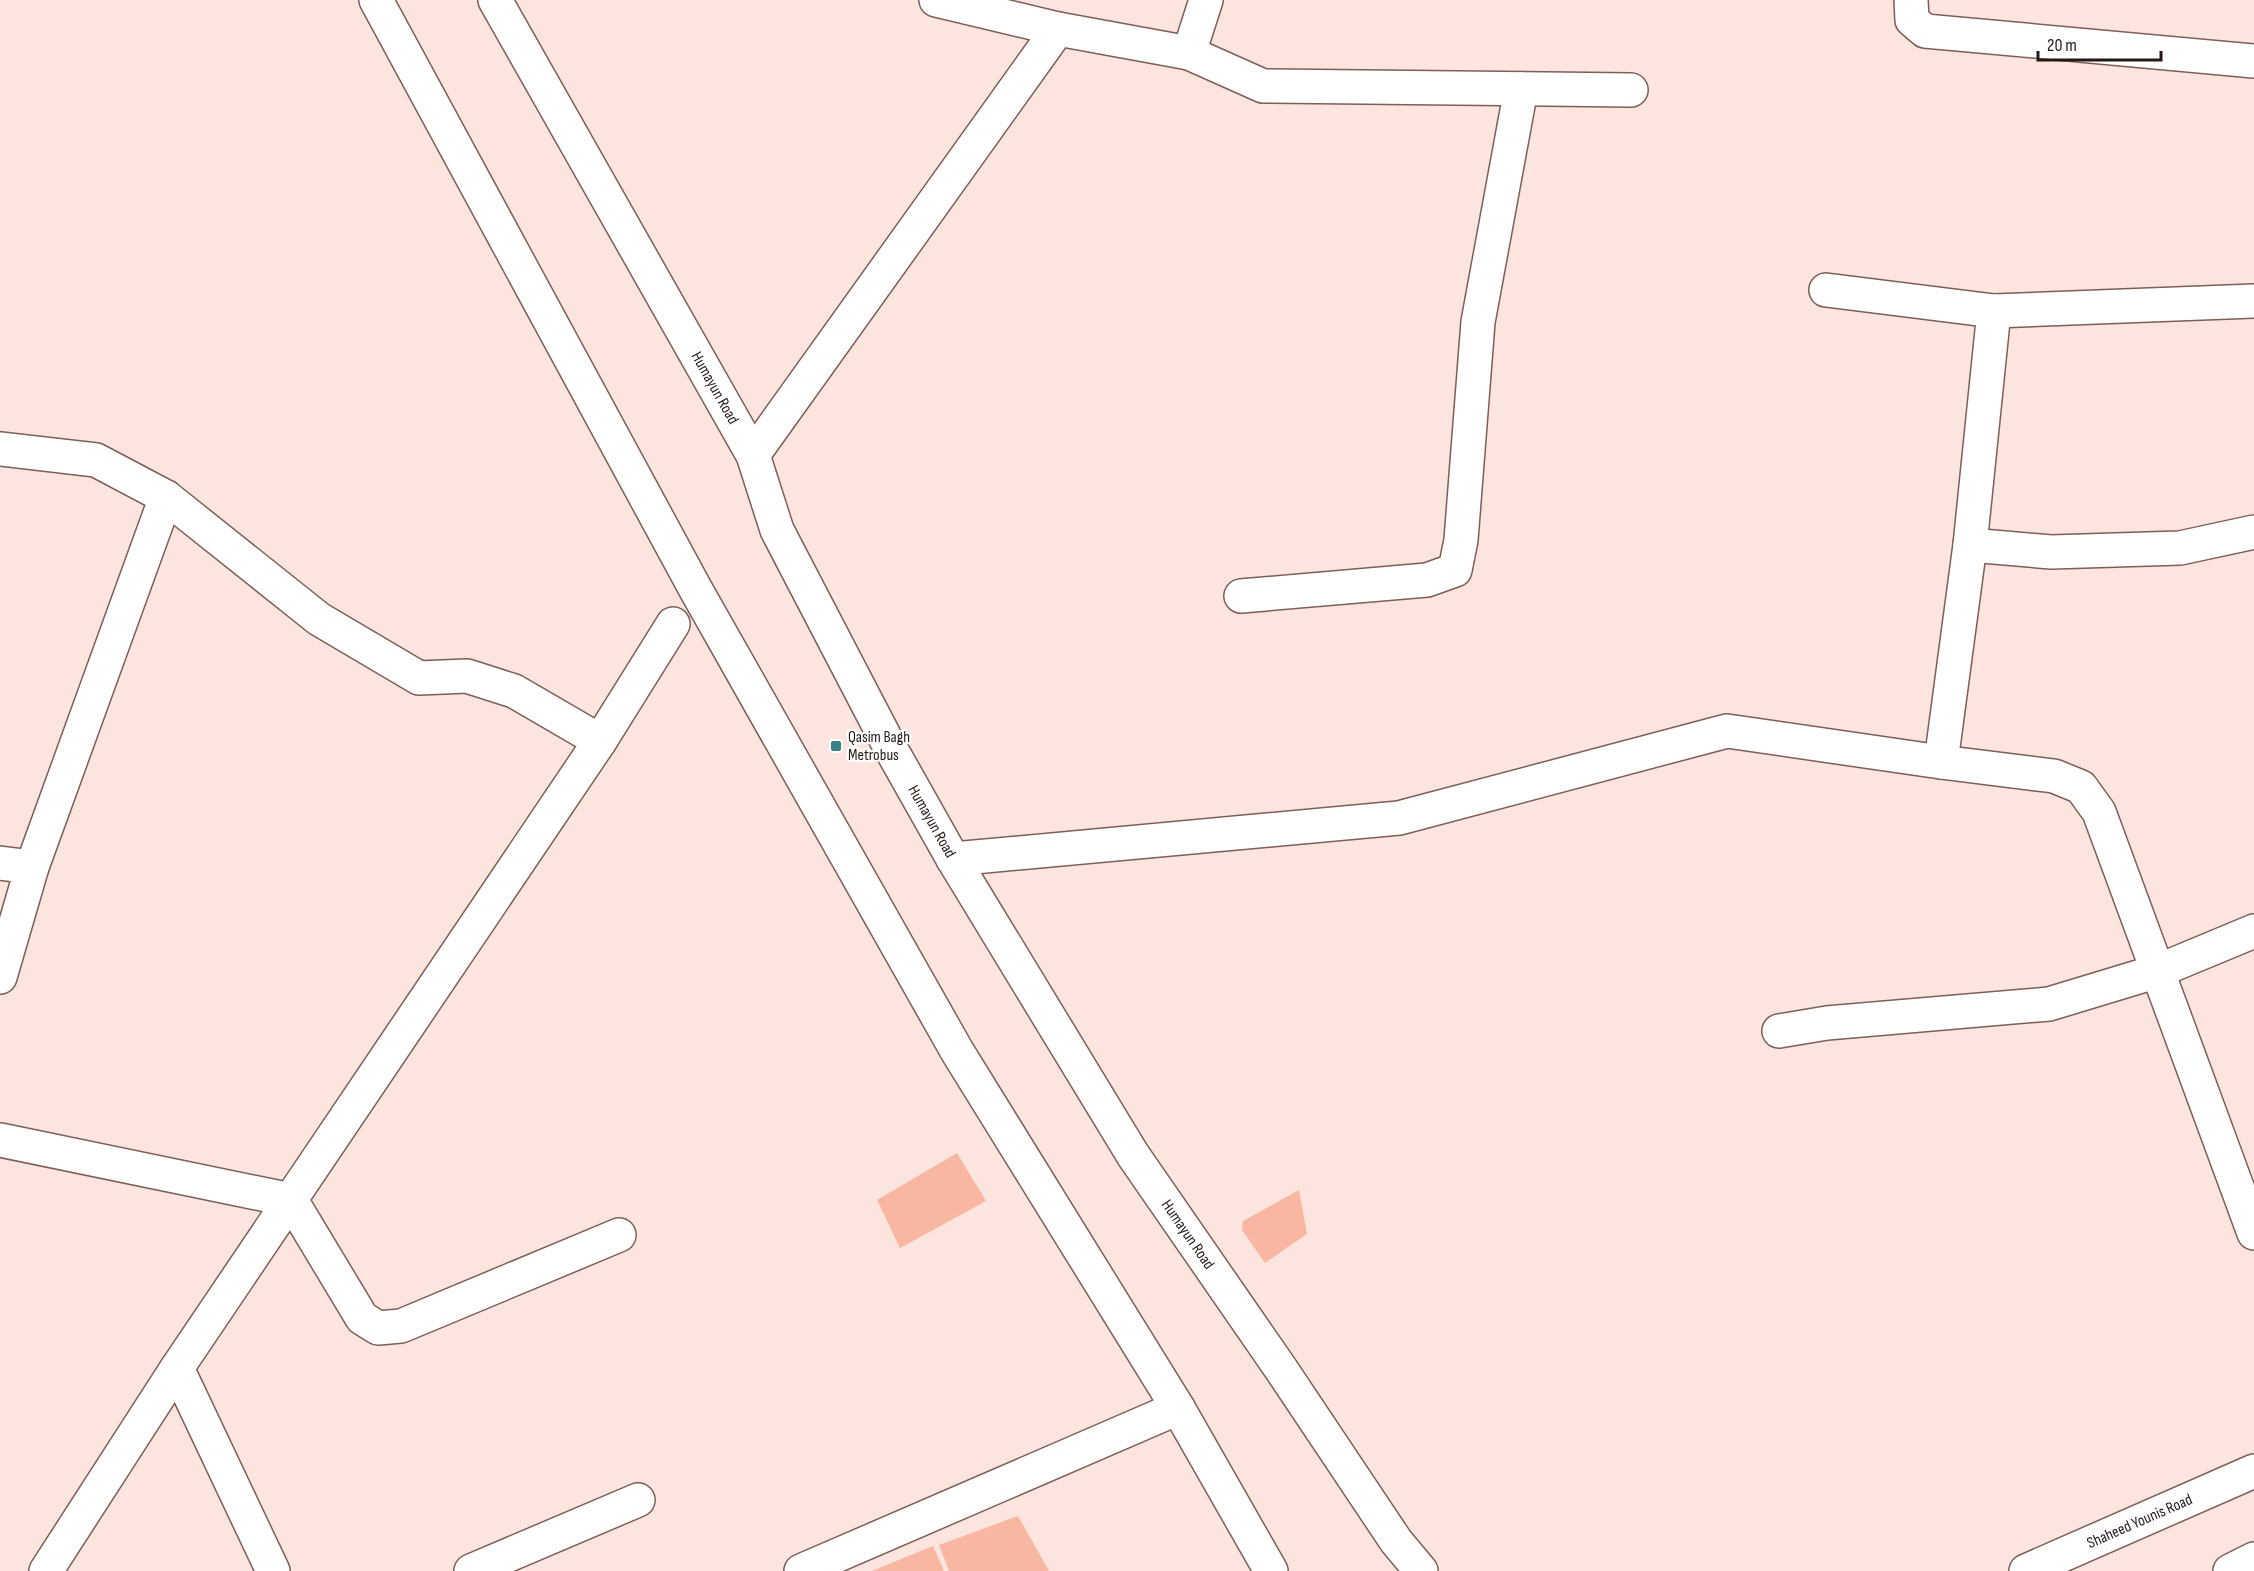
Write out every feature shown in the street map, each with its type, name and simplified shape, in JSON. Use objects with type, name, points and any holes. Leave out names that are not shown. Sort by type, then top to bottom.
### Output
[{"type":"street","points":[[376,0],[696,590],[957,1051],[1178,1408],[1271,1571]]},
{"type":"street","name":"Humayun Road","points":[[495,0],[753,455],[777,530],[891,749],[952,859],[1133,1155],[1281,1369],[1396,1541],[1421,1571]]},
{"type":"street","points":[[936,0],[1058,29],[1189,53],[1263,86],[1631,90]]},
{"type":"street","points":[[1189,53],[1206,0]]},
{"type":"street","points":[[1911,0],[1912,20],[1925,31],[2254,61]]},
{"type":"street","points":[[753,455],[1058,29]]},
{"type":"street","points":[[1241,596],[1427,580],[1455,570],[1461,540],[1478,322],[1521,89]]},
{"type":"street","points":[[1826,290],[1994,310],[2254,301]]},
{"type":"street","points":[[1941,762],[1970,544],[1994,310]]},
{"type":"street","points":[[0,449],[96,460],[166,496],[319,619],[419,678],[467,676],[514,692],[600,741]]},
{"type":"street","points":[[0,977],[32,867],[166,496]]},
{"type":"street","points":[[1970,544],[2051,552],[2180,548],[2254,532]]},
{"type":"street","points":[[46,1571],[177,1368],[600,741],[673,624]]},
{"type":"street","points":[[952,859],[1399,818],[1727,731],[2054,776],[2081,787],[2098,812],[2254,1233]]},
{"type":"street","points":[[0,863],[32,867]]},
{"type":"street","points":[[1779,1031],[1827,1023],[2049,1004],[2158,971],[2254,931]]},
{"type":"street","points":[[0,1140],[291,1200],[362,1318],[378,1328],[401,1326],[619,1235]]},
{"type":"street","points":[[177,1368],[273,1571]]},
{"type":"street","points":[[801,1571],[1178,1408]]},
{"type":"street","name":"Shaheed Younis Road","points":[[2026,1571],[2254,1471]]},
{"type":"street","points":[[471,1571],[638,1500]]},
{"type":"street","points":[[2230,1571],[2254,1559]]},
{"type":"building","points":[[957,1153],[986,1201],[900,1248],[877,1200]]},
{"type":"building","points":[[1299,1190],[1307,1234],[1265,1263],[1242,1230],[1243,1221]]},
{"type":"building","points":[[1018,1516],[1049,1571],[949,1571],[939,1545]]},
{"type":"building","points":[[933,1546],[944,1571],[872,1571]]},
{"type":"place","name":"Qasim Bagh Metrobus","points":[[836,746]]}]
